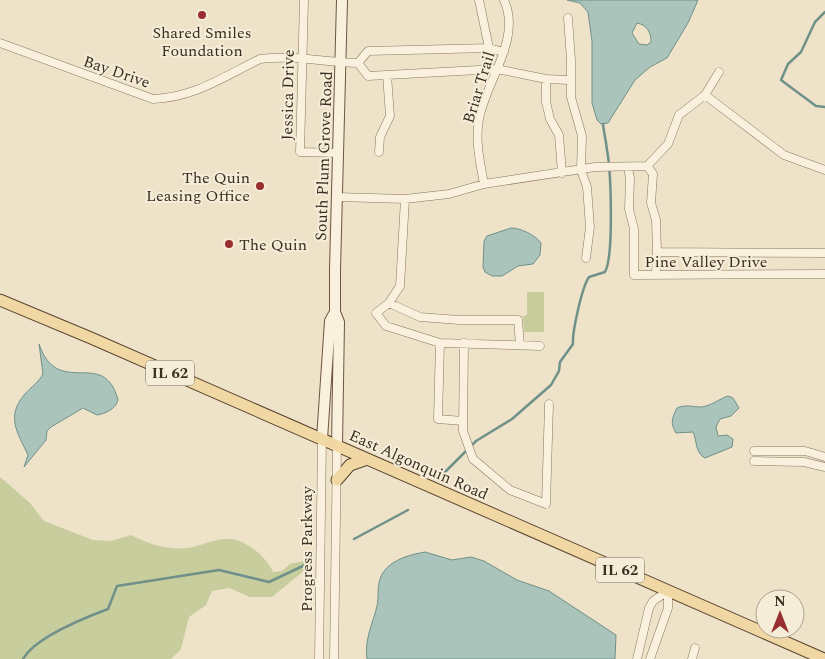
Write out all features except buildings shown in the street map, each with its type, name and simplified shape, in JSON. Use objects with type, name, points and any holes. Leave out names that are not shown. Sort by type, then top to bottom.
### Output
[{"type":"main road","name":"East Algonquin Road","points":[[0,300],[337,445],[824,659]]},
{"type":"main road","points":[[337,480],[350,465],[367,459]]},
{"type":"street","name":"Jessica Drive","points":[[304,0],[300,152],[339,153]]},
{"type":"street","name":"South Plum Grove Road","points":[[337,445],[339,322],[335,312],[342,0]]},
{"type":"street","name":"Briar Trail","points":[[479,0],[489,48]]},
{"type":"street","name":"Briar Trail","points":[[484,184],[476,144],[479,118],[504,52],[509,10],[504,0]]},
{"type":"street","points":[[568,18],[571,60],[569,80],[571,97],[582,136],[581,170],[587,187],[590,227],[586,258]]},
{"type":"street","name":"Bay Drive","points":[[0,43],[153,98],[173,98],[195,92],[260,60],[302,58],[358,63]]},
{"type":"street","points":[[504,52],[489,48],[368,51],[358,63],[368,76],[498,69],[546,80],[569,80]]},
{"type":"street","points":[[337,197],[405,199],[450,194],[484,184],[595,167],[625,168],[647,166],[668,144],[679,115],[705,95],[718,72]]},
{"type":"street","points":[[379,152],[380,137],[390,116],[386,75]]},
{"type":"street","points":[[546,80],[546,102],[550,120],[558,135],[562,173]]},
{"type":"street","points":[[705,95],[784,155],[825,170]]},
{"type":"street","name":"Pine Valley Drive","points":[[647,166],[653,174],[651,203],[656,220],[657,252],[825,253]]},
{"type":"street","name":"Pine Valley Drive","points":[[625,168],[630,178],[629,209],[634,229],[634,275],[825,274]]},
{"type":"street","points":[[405,199],[400,286],[389,303],[376,313],[386,326],[440,344],[540,346]]},
{"type":"street","points":[[656,274],[657,252]]},
{"type":"street","points":[[389,303],[420,316],[459,320],[518,320],[520,345]]},
{"type":"street","name":"South Plum Grove Road","points":[[322,439],[330,321],[335,312]]},
{"type":"street","points":[[440,344],[438,419],[463,421]]},
{"type":"street","points":[[464,344],[464,436],[473,459],[510,490],[546,504],[549,404]]},
{"type":"street","name":"Progress Parkway","points":[[320,659],[322,439]]},
{"type":"street","name":"Progress Parkway","points":[[334,659],[337,445]]},
{"type":"street","points":[[754,451],[805,451],[825,457]]},
{"type":"street","points":[[754,460],[804,462],[825,468]]},
{"type":"street","points":[[637,659],[649,608],[653,601],[668,592]]},
{"type":"street","points":[[650,659],[668,608],[668,592]]},
{"type":"street","points":[[692,659],[695,648]]},
{"type":"green space","points":[[527,292],[544,292],[544,332],[524,332],[523,316],[527,315]]},
{"type":"green space","points":[[0,477],[30,503],[44,521],[93,540],[111,541],[131,535],[158,546],[187,548],[229,539],[242,542],[255,550],[266,561],[273,572],[282,571],[290,564],[304,561],[305,570],[272,597],[250,597],[229,588],[212,591],[206,605],[189,617],[181,649],[171,659],[0,659]]},
{"type":"water","points":[[567,0],[698,0],[688,23],[667,58],[650,67],[635,80],[608,123],[601,124],[597,120],[592,103],[592,41],[588,12],[580,3]],"holes":[[[637,23],[646,27],[650,35],[651,42],[647,45],[639,44],[632,33]]]},
{"type":"water","points":[[511,228],[532,235],[538,240],[541,243],[540,255],[533,264],[518,266],[502,276],[492,276],[485,272],[483,267],[484,241],[487,236]]},
{"type":"water","points":[[39,344],[47,360],[57,369],[102,376],[111,384],[118,400],[115,406],[107,412],[97,415],[83,408],[51,427],[47,431],[46,440],[24,467],[28,455],[17,432],[15,418],[19,402],[43,374]]},
{"type":"water","points":[[728,396],[733,398],[739,408],[731,416],[720,419],[716,427],[718,436],[727,435],[733,439],[732,447],[705,458],[699,453],[693,432],[676,433],[672,420],[677,408],[686,406],[701,407]]},
{"type":"water","points":[[425,552],[452,560],[471,557],[484,561],[517,580],[549,591],[616,635],[615,659],[367,659],[368,638],[377,606],[379,582],[383,573],[392,563],[398,560]]},
{"type":"waterway","points":[[825,12],[815,22],[801,52],[788,64],[781,80],[816,106],[825,107]]},
{"type":"waterway","points":[[444,473],[476,441],[512,419],[551,385],[559,371],[560,362],[573,344],[578,310],[586,282],[589,277],[605,272],[610,249],[610,194],[603,124]]},
{"type":"waterway","points":[[354,539],[408,510]]},
{"type":"waterway","points":[[23,659],[38,643],[49,636],[108,609],[117,586],[219,570],[269,582],[305,565]]},
{"type":"place","name":"Shared Smiles Foundation","points":[[202,15]]},
{"type":"place","name":"The Quin Leasing Office","points":[[260,186]]},
{"type":"place","name":"The Quin","points":[[229,244]]}]
